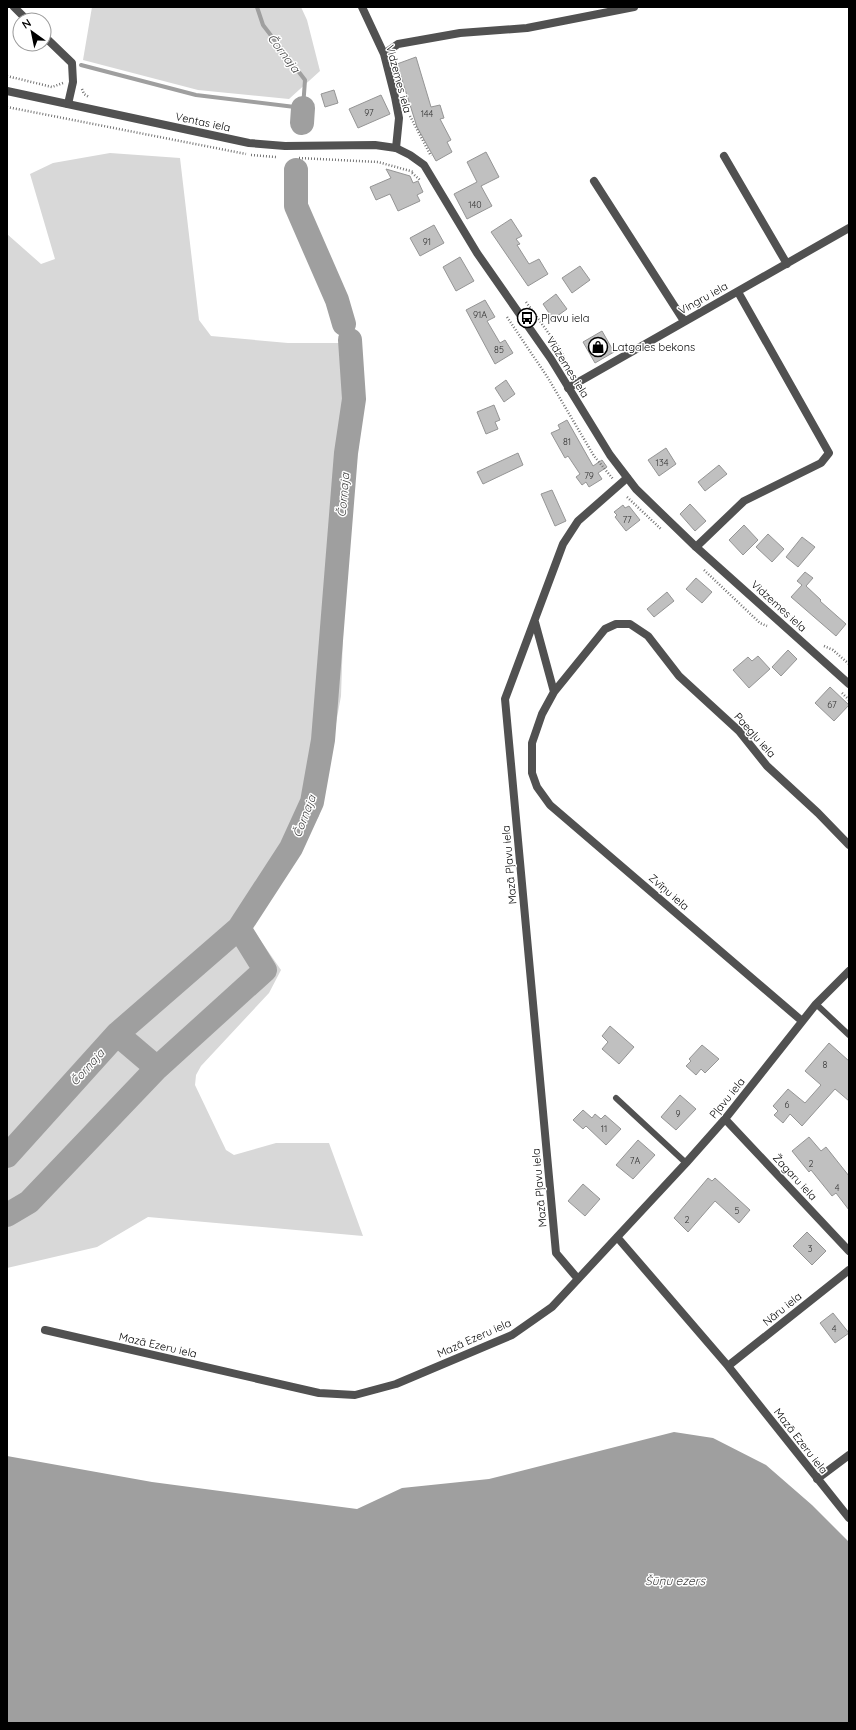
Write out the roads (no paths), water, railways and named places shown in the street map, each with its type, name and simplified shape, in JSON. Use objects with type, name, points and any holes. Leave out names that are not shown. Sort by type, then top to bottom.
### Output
[{"type":"street","name":"Vidzemes iela","points":[[362,7],[384,54],[399,118],[396,148],[410,155],[424,165],[478,253],[551,359],[610,455],[627,478],[653,507],[849,684]]},
{"type":"street","points":[[384,54],[398,44],[460,33],[527,28],[634,7]]},
{"type":"street","points":[[52,44],[72,63],[72,84],[68,104]]},
{"type":"street","name":"Ventas iela","points":[[7,91],[249,143],[285,146],[375,145],[396,148]]},
{"type":"street","points":[[724,156],[787,264]]},
{"type":"street","points":[[594,181],[684,321]]},
{"type":"street","name":"Vingru iela","points":[[568,388],[849,228]]},
{"type":"street","points":[[696,547],[744,501],[821,463],[829,453],[738,292]]},
{"type":"street","name":"Mazā Pļavu iela","points":[[578,1279],[556,1253],[505,700],[563,544],[578,521],[627,478]]},
{"type":"street","points":[[535,622],[554,692]]},
{"type":"street","name":"Paegļu iela","points":[[532,772],[532,743],[542,714],[554,692],[605,630],[616,624],[630,624],[648,636],[679,676],[739,731],[767,766],[818,813],[849,845]]},
{"type":"street","name":"Zvīņu iela","points":[[532,772],[536,787],[550,805],[802,1021]]},
{"type":"street","name":"Pļavu iela","points":[[617,1236],[725,1119],[816,1004],[849,971]]},
{"type":"street","name":"Žagaru iela","points":[[725,1119],[849,1251]]},
{"type":"street","name":"Mazā Ezeru iela","points":[[45,1330],[319,1393],[355,1396],[396,1384],[512,1335],[552,1307],[617,1236],[728,1366],[849,1518]]},
{"type":"street","name":"Nāru iela","points":[[728,1366],[849,1270]]},
{"type":"street","points":[[817,1479],[849,1455]]},
{"type":"lane","points":[[816,1004],[849,1035]]},
{"type":"lane","points":[[616,1098],[686,1163]]},
{"type":"water","name":"Šūņu ezers","points":[[674,1432],[713,1438],[766,1465],[812,1505],[849,1542],[849,1723],[7,1723],[7,1456],[152,1482],[357,1509],[402,1488],[489,1479]]},
{"type":"waterway","points":[[81,65],[196,95],[303,108],[305,80],[263,25],[257,7]]},
{"type":"waterway","name":"Čornaja","points":[[302,123],[303,108]]},
{"type":"waterway","name":"Čornaja","points":[[296,170],[296,206],[337,300],[344,324]]},
{"type":"waterway","name":"Čornaja","points":[[7,1156],[117,1034],[239,928],[291,848],[312,802],[323,740],[346,453],[354,399],[350,340]]},
{"type":"waterway","points":[[7,1215],[29,1202],[157,1068],[265,970],[239,928]]},
{"type":"waterway","points":[[117,1034],[157,1068]]},
{"type":"place","name":"Pļavu iela","points":[[527,318]]},
{"type":"place","name":"Latgales bekons","points":[[598,347]]}]
